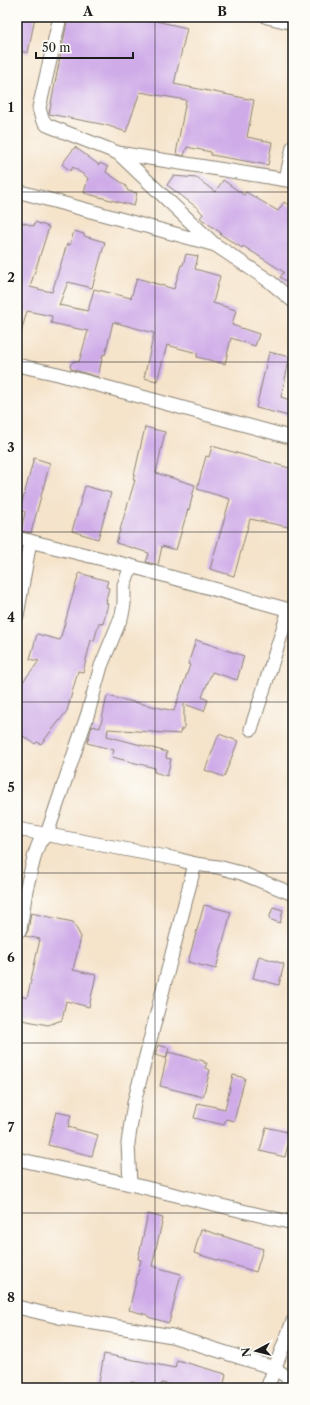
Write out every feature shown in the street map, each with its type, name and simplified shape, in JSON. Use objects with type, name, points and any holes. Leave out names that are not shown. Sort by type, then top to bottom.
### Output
[{"type":"street","points":[[60,17],[39,108],[42,119],[47,125],[118,153],[289,180],[293,147]]},
{"type":"street","points":[[267,17],[293,23]]},
{"type":"street","points":[[118,153],[214,244],[268,280],[293,301]]},
{"type":"street","points":[[17,191],[214,244]]},
{"type":"street","points":[[17,365],[58,374],[293,438]]},
{"type":"street","points":[[17,538],[131,566],[291,611],[251,729]]},
{"type":"street","points":[[17,616],[30,541]]},
{"type":"street","points":[[20,930],[26,890],[35,854],[39,843],[47,834],[88,713],[101,666],[122,615],[124,604],[124,585],[131,566]]},
{"type":"street","points":[[17,829],[177,859],[195,864],[218,867],[241,874],[293,894]]},
{"type":"street","points":[[130,1184],[128,1143],[134,1103],[195,864]]},
{"type":"street","points":[[17,1159],[293,1223]]},
{"type":"street","points":[[17,1307],[59,1317],[172,1336],[274,1368],[293,1381]]},
{"type":"street","points":[[267,1388],[293,1321]]},
{"type":"building","points":[[17,17],[35,17],[28,53],[17,50]]},
{"type":"building","points":[[68,17],[150,17],[157,18],[156,21],[187,28],[174,84],[254,100],[247,137],[272,142],[268,165],[211,155],[211,152],[187,147],[184,156],[176,154],[186,100],[140,92],[126,132],[106,125],[49,114]]},
{"type":"building","points":[[75,147],[99,165],[100,163],[108,167],[106,172],[125,185],[128,191],[137,193],[134,206],[84,193],[88,178],[73,167],[70,171],[62,164]]},
{"type":"building","points":[[173,176],[197,178],[215,192],[223,180],[244,195],[246,192],[278,211],[284,202],[293,208],[293,286],[280,277],[284,272],[243,246],[242,248],[220,234],[221,233],[200,218],[203,214],[199,209],[167,185]]},
{"type":"building","points":[[17,221],[34,226],[35,222],[49,227],[30,287],[42,290],[52,292],[67,244],[70,245],[74,231],[84,234],[84,236],[105,242],[92,288],[68,282],[59,305],[88,311],[94,289],[131,298],[137,278],[174,289],[186,254],[198,256],[195,269],[220,276],[213,303],[236,310],[232,325],[259,334],[255,346],[231,338],[225,364],[197,357],[197,353],[167,345],[157,381],[144,378],[154,333],[113,322],[105,355],[103,354],[98,377],[71,369],[70,365],[74,361],[79,362],[88,331],[51,323],[52,316],[27,311],[20,336],[17,336]]},
{"type":"building","points":[[269,352],[290,357],[281,397],[293,401],[293,417],[256,408]]},
{"type":"building","points":[[145,427],[165,432],[156,473],[195,485],[189,510],[188,509],[176,550],[162,546],[158,565],[146,562],[149,553],[116,543],[135,480],[133,480]]},
{"type":"building","points":[[212,446],[293,469],[293,528],[250,519],[234,576],[210,569],[230,499],[197,489],[206,456],[209,457]]},
{"type":"building","points":[[34,458],[50,463],[31,533],[21,531],[25,512],[20,510]]},
{"type":"building","points":[[85,486],[111,493],[98,539],[72,531]]},
{"type":"building","points":[[79,573],[108,581],[106,587],[109,588],[106,603],[108,604],[103,624],[99,623],[94,641],[91,640],[83,672],[78,671],[67,711],[41,744],[37,742],[35,744],[17,732],[17,689],[39,661],[30,659],[37,634],[60,640]]},
{"type":"building","points":[[196,640],[244,656],[237,680],[212,672],[202,697],[208,700],[204,711],[184,704],[184,729],[181,729],[180,734],[108,729],[107,736],[167,752],[166,758],[171,759],[167,776],[154,772],[155,768],[112,757],[114,750],[87,743],[92,726],[100,728],[107,696],[174,711],[190,665],[188,664]]},
{"type":"building","points":[[219,734],[238,741],[224,777],[205,770]]},
{"type":"building","points":[[204,905],[231,912],[216,969],[188,962]]},
{"type":"building","points":[[273,907],[283,910],[280,923],[269,919]]},
{"type":"building","points":[[31,913],[73,922],[81,937],[73,970],[96,975],[89,1007],[66,1001],[62,1020],[48,1025],[17,1019],[17,995],[27,998],[40,939],[25,936],[28,931]]},
{"type":"building","points":[[259,956],[284,964],[279,985],[253,978]]},
{"type":"building","points":[[158,1045],[169,1048],[166,1058],[155,1055]]},
{"type":"building","points":[[168,1052],[207,1063],[205,1068],[210,1070],[203,1097],[160,1086]]},
{"type":"building","points":[[233,1075],[245,1078],[234,1121],[226,1119],[224,1125],[194,1118],[198,1103],[225,1109]]},
{"type":"building","points":[[56,1112],[71,1115],[68,1127],[98,1135],[92,1156],[48,1145]]},
{"type":"building","points":[[266,1127],[291,1133],[285,1157],[260,1151]]},
{"type":"building","points":[[148,1214],[163,1218],[152,1266],[181,1274],[169,1323],[129,1310],[141,1260],[138,1259]]},
{"type":"building","points":[[201,1229],[263,1249],[256,1272],[194,1253]]},
{"type":"building","points":[[104,1354],[175,1368],[177,1360],[226,1374],[223,1388],[182,1388],[162,1383],[160,1388],[131,1382],[130,1388],[98,1388]]}]
